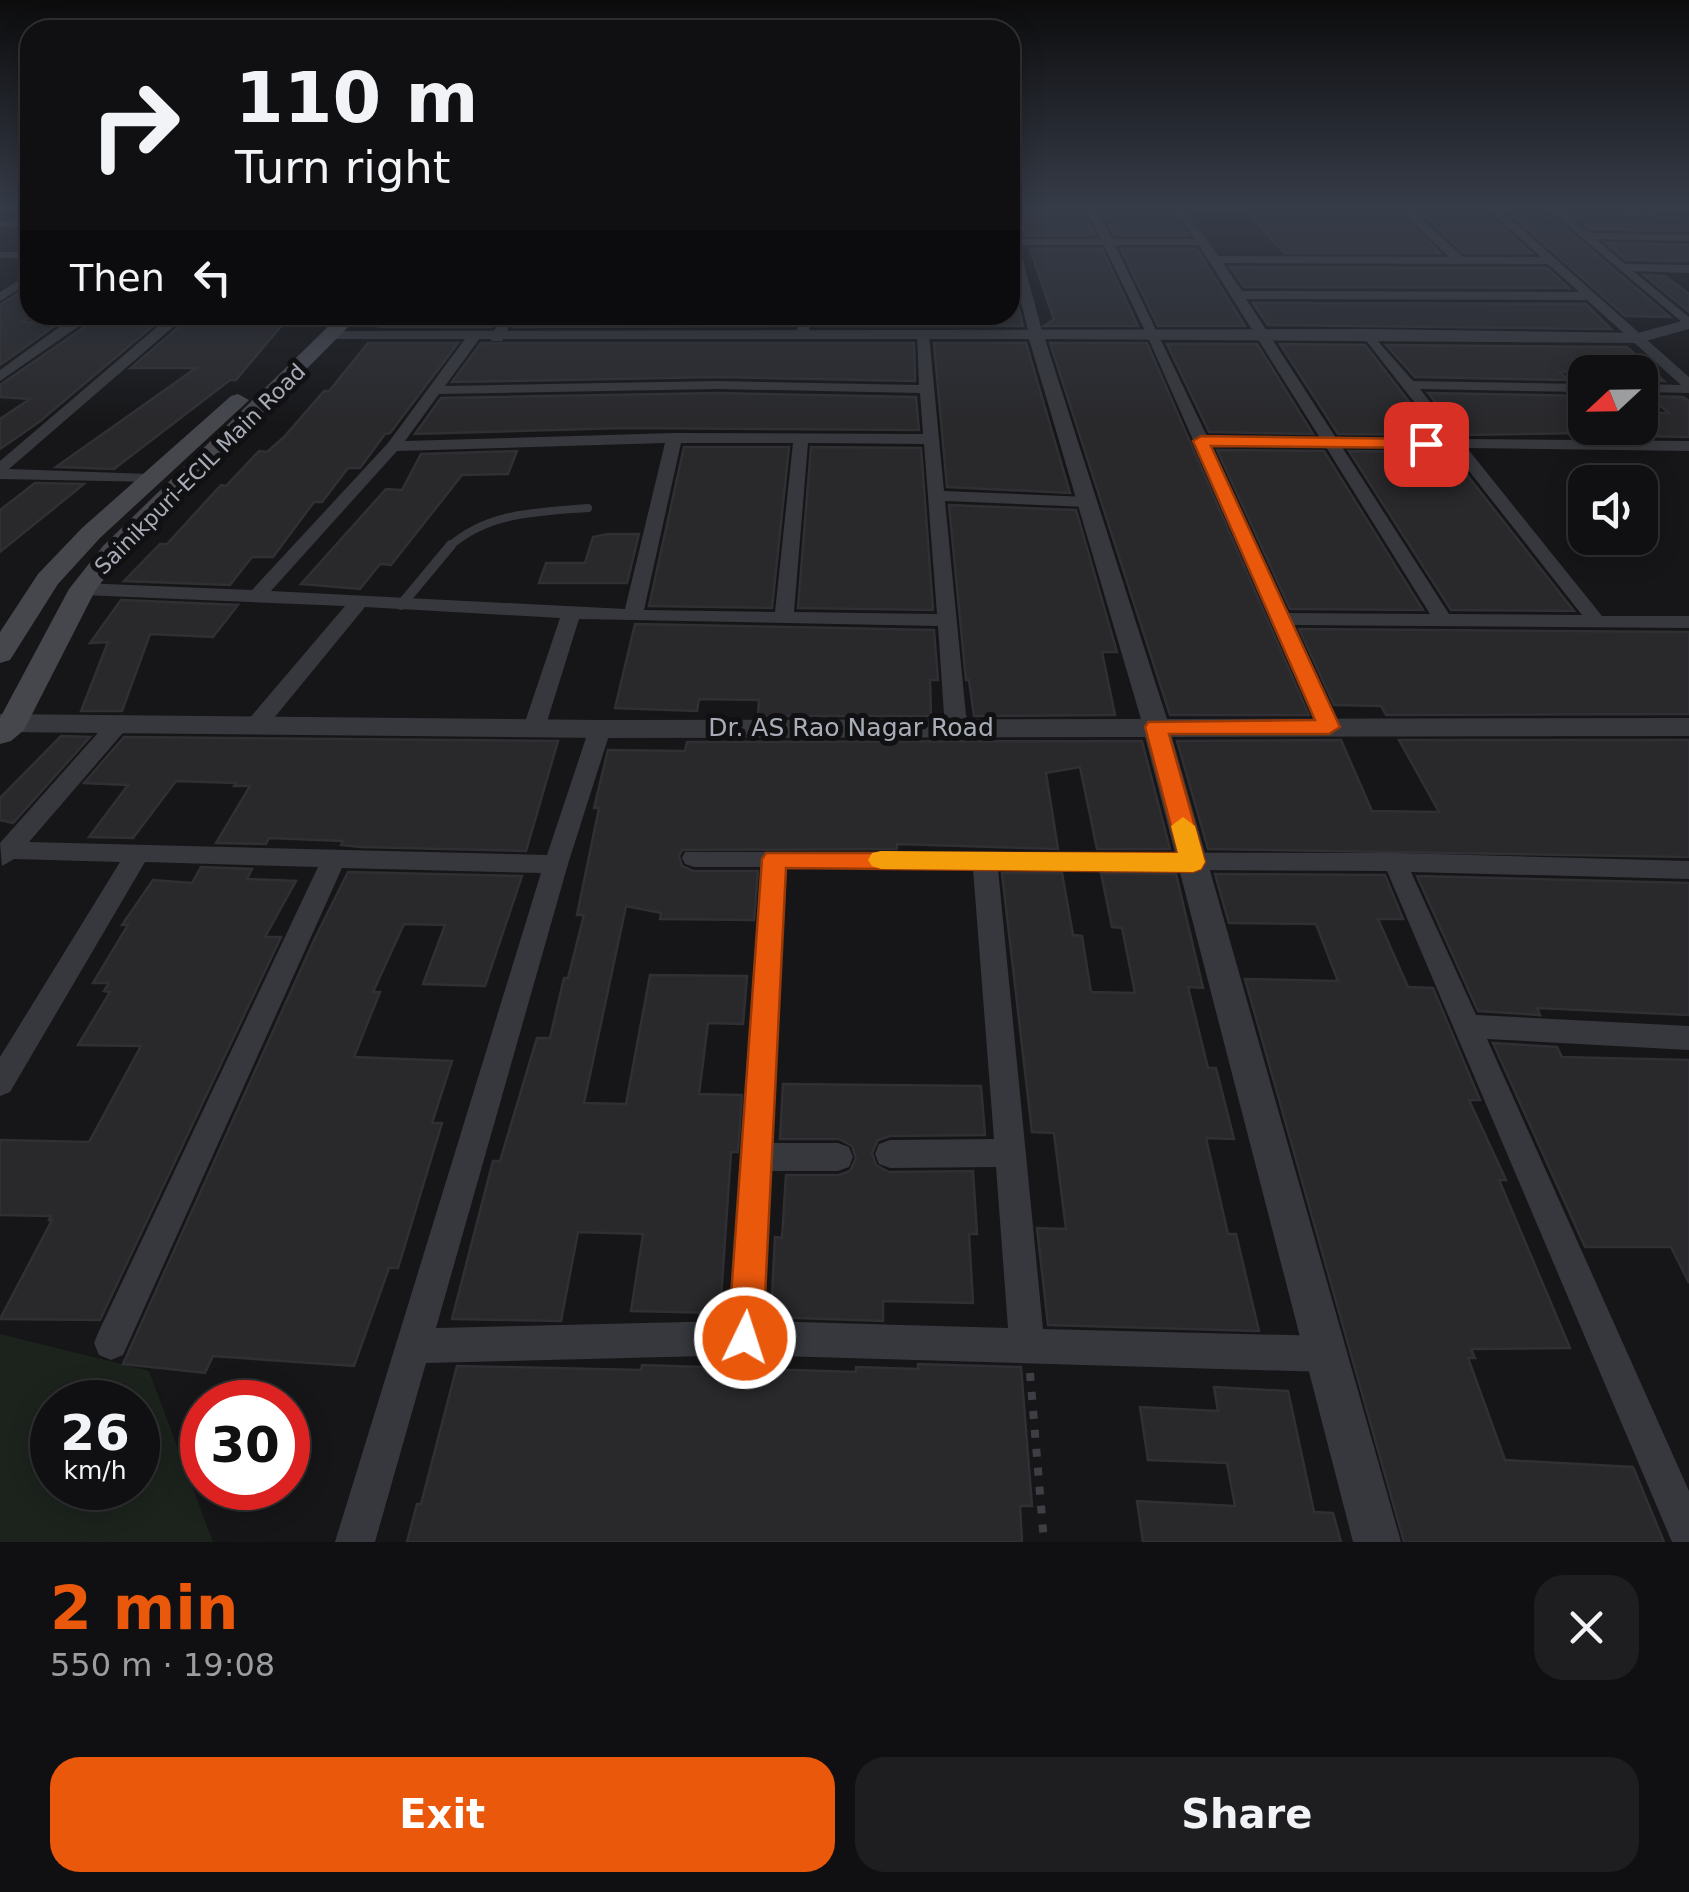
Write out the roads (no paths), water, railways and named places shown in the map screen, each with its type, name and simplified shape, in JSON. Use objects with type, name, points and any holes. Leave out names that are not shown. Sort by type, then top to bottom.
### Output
[{"type":"main road","points":[[4,642],[46,580],[149,479],[326,325]]},
{"type":"main road","name":"Sainikpuri-ECIL Main Road","points":[[4,726],[82,589],[112,551],[266,402],[326,325]]},
{"type":"main road","points":[[236,401],[266,402]]},
{"type":"street","points":[[1128,280],[1329,727]]},
{"type":"street","points":[[1227,280],[1443,620]]},
{"type":"street","points":[[1572,280],[1689,386]]},
{"type":"street","points":[[1636,280],[1689,324]]},
{"type":"street","points":[[1235,294],[1589,296]]},
{"type":"street","points":[[1020,299],[1036,335],[1156,727],[1377,1542]]},
{"type":"street","points":[[347,325],[472,338],[1368,334],[1639,338],[1689,324]]},
{"type":"street","points":[[0,377],[72,325]]},
{"type":"street","points":[[0,472],[168,325]]},
{"type":"street","points":[[498,338],[504,325]]},
{"type":"street","points":[[804,325],[804,335]]},
{"type":"street","points":[[1368,334],[1596,621]]},
{"type":"street","points":[[922,335],[954,715],[960,726]]},
{"type":"street","points":[[260,593],[394,446],[472,338]]},
{"type":"street","points":[[438,390],[718,386],[928,389]]},
{"type":"street","points":[[1408,386],[1568,388]]},
{"type":"street","points":[[1658,387],[1689,386]]},
{"type":"street","points":[[394,446],[674,438],[930,439]]},
{"type":"street","points":[[633,615],[674,438]]},
{"type":"street","points":[[784,616],[801,438]]},
{"type":"street","points":[[1201,441],[1689,446]]},
{"type":"street","points":[[0,472],[149,479]]},
{"type":"street","points":[[935,496],[1087,502]]},
{"type":"street","points":[[82,589],[260,593],[358,603],[633,615],[946,620]]},
{"type":"street","points":[[257,724],[358,603]]},
{"type":"street","points":[[534,728],[572,612]]},
{"type":"street","points":[[1282,619],[1689,622]]},
{"type":"street","points":[[5,855],[120,722]]},
{"type":"street","name":"Dr. AS Rao Nagar Road","points":[[4,726],[120,722],[600,729],[1689,727]]},
{"type":"street","points":[[355,1542],[556,864],[600,729]]},
{"type":"street","points":[[5,855],[138,852],[556,864]]},
{"type":"street","points":[[0,1083],[138,852]]},
{"type":"street","points":[[111,1342],[335,856]]},
{"type":"street","points":[[694,858],[1395,862],[1689,870]]},
{"type":"street","points":[[745,1338],[774,859]]},
{"type":"street","points":[[985,860],[1027,1345]]},
{"type":"street","points":[[1395,862],[1689,1535]]},
{"type":"street","points":[[1466,1026],[1689,1038]]},
{"type":"street","points":[[890,1154],[1010,1153]]},
{"type":"street","points":[[756,1157],[838,1157]]},
{"type":"street","points":[[415,1346],[745,1338],[1326,1354]]},
{"type":"lane","points":[[401,604],[443,550],[473,525],[506,514],[588,508]]}]
